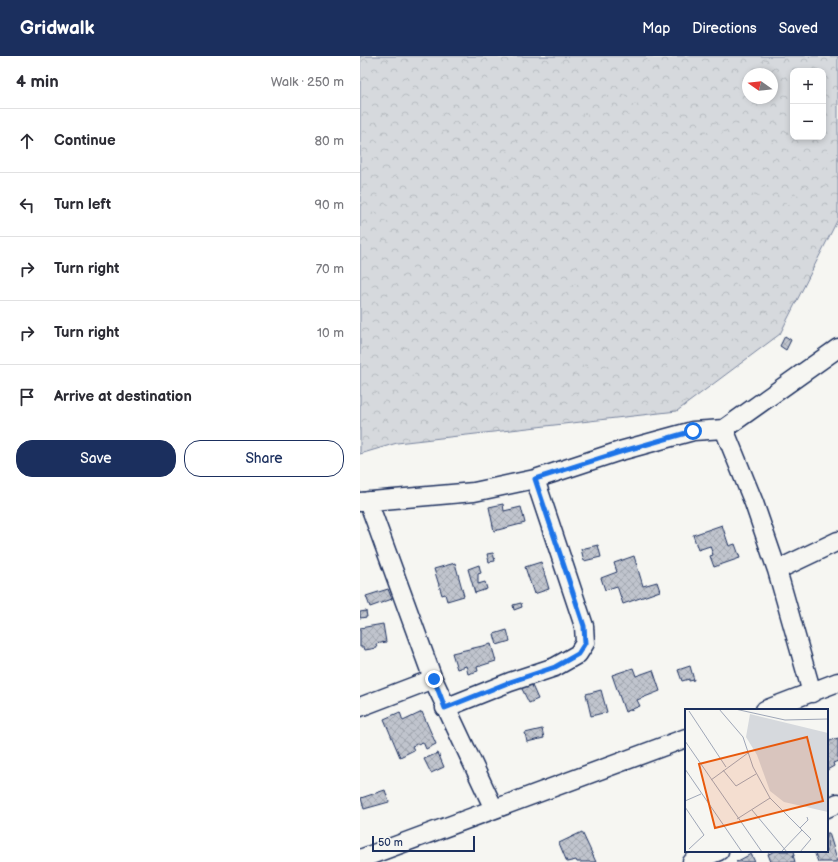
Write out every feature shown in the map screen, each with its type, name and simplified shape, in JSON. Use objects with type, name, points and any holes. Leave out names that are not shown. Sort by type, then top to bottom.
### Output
[{"type":"street","points":[[494,809],[445,708],[364,502],[474,492],[535,479],[693,431],[724,428],[838,348]]},
{"type":"street","points":[[724,428],[754,503],[777,570],[812,693]]},
{"type":"street","points":[[445,708],[510,682],[555,667],[578,654],[585,643],[584,626],[535,479]]},
{"type":"street","points":[[777,570],[838,541]]},
{"type":"street","points":[[360,707],[434,679]]},
{"type":"street","points":[[768,709],[838,682]]},
{"type":"street","points":[[360,859],[685,738]]},
{"type":"street","points":[[828,808],[838,803]]},
{"type":"street","points":[[692,862],[717,852]]},
{"type":"green space","points":[[360,56],[838,56],[838,219],[780,334],[677,411],[397,443],[360,454]]},
{"type":"building","points":[[785,336],[791,340],[786,350],[780,346]]},
{"type":"building","points":[[503,504],[504,511],[521,507],[525,523],[494,531],[489,507]]},
{"type":"building","points":[[722,525],[729,546],[735,544],[740,558],[714,567],[710,556],[713,555],[710,546],[698,550],[693,535]]},
{"type":"building","points":[[598,545],[601,557],[584,561],[581,549]]},
{"type":"building","points":[[493,553],[495,561],[489,562],[487,554]]},
{"type":"building","points":[[634,556],[643,586],[657,582],[660,591],[623,604],[617,586],[605,590],[601,578],[617,572],[614,563]]},
{"type":"building","points":[[541,562],[549,589],[534,594],[525,567]]},
{"type":"building","points":[[455,563],[464,596],[447,601],[445,594],[442,595],[434,569]]},
{"type":"building","points":[[479,565],[481,573],[478,574],[478,584],[485,582],[487,589],[475,593],[468,569]]},
{"type":"building","points":[[388,589],[392,599],[370,607],[366,596]]},
{"type":"building","points":[[521,603],[522,607],[514,610],[513,605]]},
{"type":"building","points":[[366,611],[367,617],[360,618],[360,612]]},
{"type":"building","points":[[383,624],[386,642],[376,644],[377,648],[365,650],[364,647],[360,647],[360,628]]},
{"type":"building","points":[[507,630],[510,641],[497,645],[494,634]]},
{"type":"building","points":[[491,644],[496,661],[477,667],[478,671],[468,674],[466,666],[457,669],[452,653]]},
{"type":"building","points":[[690,666],[694,680],[689,681],[689,679],[682,681],[678,670]]},
{"type":"building","points":[[633,668],[636,676],[653,670],[660,691],[637,700],[640,706],[625,712],[612,675]]},
{"type":"building","points":[[530,681],[538,699],[529,703],[520,685]]},
{"type":"building","points":[[601,690],[607,712],[591,716],[586,694]]},
{"type":"building","points":[[400,712],[403,721],[422,712],[436,744],[426,749],[423,742],[412,746],[414,750],[400,757],[384,719]]},
{"type":"building","points":[[542,729],[544,738],[527,742],[525,733]]},
{"type":"building","points":[[838,738],[838,761],[833,763],[834,766],[828,769],[828,742]]},
{"type":"building","points":[[438,753],[444,767],[431,773],[424,759]]},
{"type":"building","points":[[385,790],[389,802],[364,809],[361,798]]},
{"type":"building","points":[[582,832],[596,862],[577,862],[576,860],[567,862],[559,843]]},
{"type":"building","points":[[829,833],[838,862],[818,862],[814,852],[828,852]]},
{"type":"building","points":[[773,852],[794,852],[795,855],[793,855],[795,862],[771,862],[768,854]]},
{"type":"building","points":[[751,854],[755,862],[736,862]]},
{"type":"route","points":[[434,679],[445,708],[510,682],[555,667],[578,654],[585,643],[584,626],[535,479],[693,431]]}]
